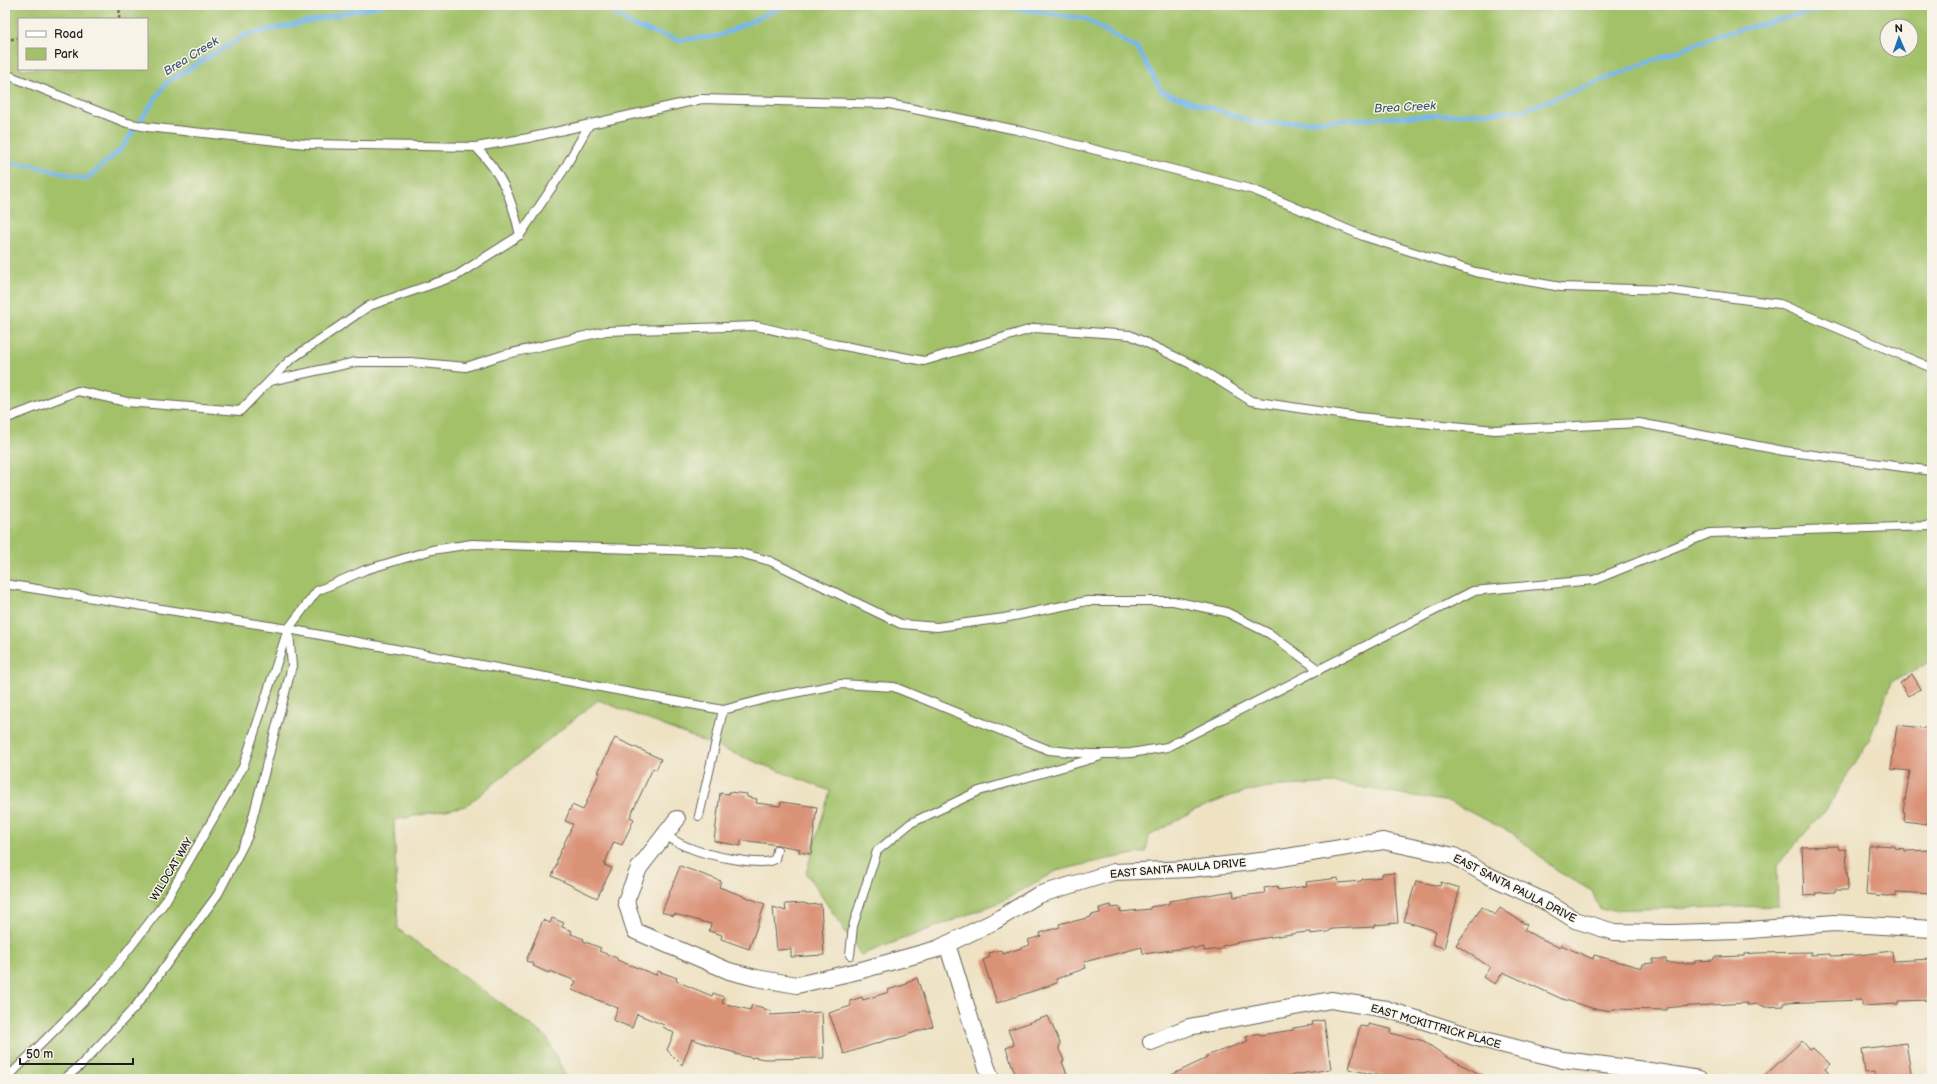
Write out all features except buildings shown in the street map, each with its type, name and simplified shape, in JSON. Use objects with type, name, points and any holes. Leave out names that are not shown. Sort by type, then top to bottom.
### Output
[{"type":"street","name":"EAST SANTA PAULA DRIVE","points":[[677,819],[640,868],[626,901],[635,931],[728,971],[756,978],[796,985],[858,971],[937,949],[995,921],[1038,895],[1114,872],[1190,869],[1269,860],[1383,841],[1454,856],[1485,874],[1548,903],[1575,920],[1614,932],[1671,933],[1739,931],[1834,923],[1932,929]]},
{"type":"street","points":[[947,944],[974,1031],[991,1079]]},
{"type":"street","name":"EAST MCKITTRICK PLACE","points":[[1151,1042],[1189,1027],[1331,1000],[1386,1009],[1477,1038],[1563,1060],[1637,1069],[1699,1079]]},
{"type":"lane","points":[[5,74],[127,123],[147,127],[306,144],[476,147],[528,138],[702,99],[889,104],[1017,130],[1254,190],[1363,236],[1475,272],[1561,287],[1671,290],[1780,304],[1932,368]]},
{"type":"lane","points":[[5,419],[78,392],[127,402],[240,411],[290,360],[369,306],[456,276],[520,235],[563,171],[589,124]]},
{"type":"lane","points":[[476,147],[492,164],[504,184],[514,207],[520,235]]},
{"type":"lane","points":[[270,381],[356,362],[410,362],[466,367],[503,355],[606,331],[756,326],[828,343],[924,361],[1035,328],[1130,335],[1199,368],[1251,401],[1358,417],[1495,430],[1639,423],[1784,451],[1932,471]]},
{"type":"lane","points":[[5,584],[288,629],[723,710],[773,697],[841,684],[894,686],[1049,750],[1090,754],[1110,754],[1131,753],[1167,747],[1473,591],[1594,580],[1710,533],[1932,526]]},
{"type":"lane","name":"WILDCAT WAY","points":[[6,1079],[105,980],[165,902],[244,767],[288,629],[317,591],[365,570],[432,550],[472,544],[736,552],[770,561],[901,624],[937,627],[1004,618],[1087,601],[1173,601],[1226,612],[1270,634],[1319,670]]},
{"type":"lane","points":[[64,1079],[80,1066],[136,1006],[218,894],[248,836],[292,666],[288,629]]},
{"type":"lane","points":[[700,816],[723,710]]},
{"type":"lane","points":[[850,955],[853,926],[877,851],[911,823],[978,791],[1110,754]]},
{"type":"lane","points":[[664,835],[690,848],[718,856],[760,862],[772,862],[775,859],[777,850]]},
{"type":"path","points":[[119,18],[120,5]]},
{"type":"path","points":[[5,40],[18,38]]},
{"type":"green space","points":[[5,5],[1932,5],[1932,661],[1892,682],[1869,740],[1828,807],[1777,865],[1778,906],[1600,910],[1592,891],[1557,871],[1514,834],[1450,802],[1335,783],[1268,787],[1233,795],[1195,810],[1149,836],[1146,852],[1056,871],[1001,902],[861,955],[806,873],[830,791],[598,700],[466,806],[394,820],[398,929],[547,1037],[567,1079],[5,1079]]},
{"type":"waterway","name":"Brea Creek","points":[[5,163],[31,165],[86,179],[121,149],[166,83],[245,35],[382,5]]},
{"type":"waterway","name":"Brea Creek","points":[[602,5],[633,26],[679,40],[719,36],[786,5]]},
{"type":"waterway","name":"Brea Creek","points":[[995,5],[1085,19],[1138,49],[1162,92],[1260,124],[1522,111],[1719,35],[1837,5]]}]
